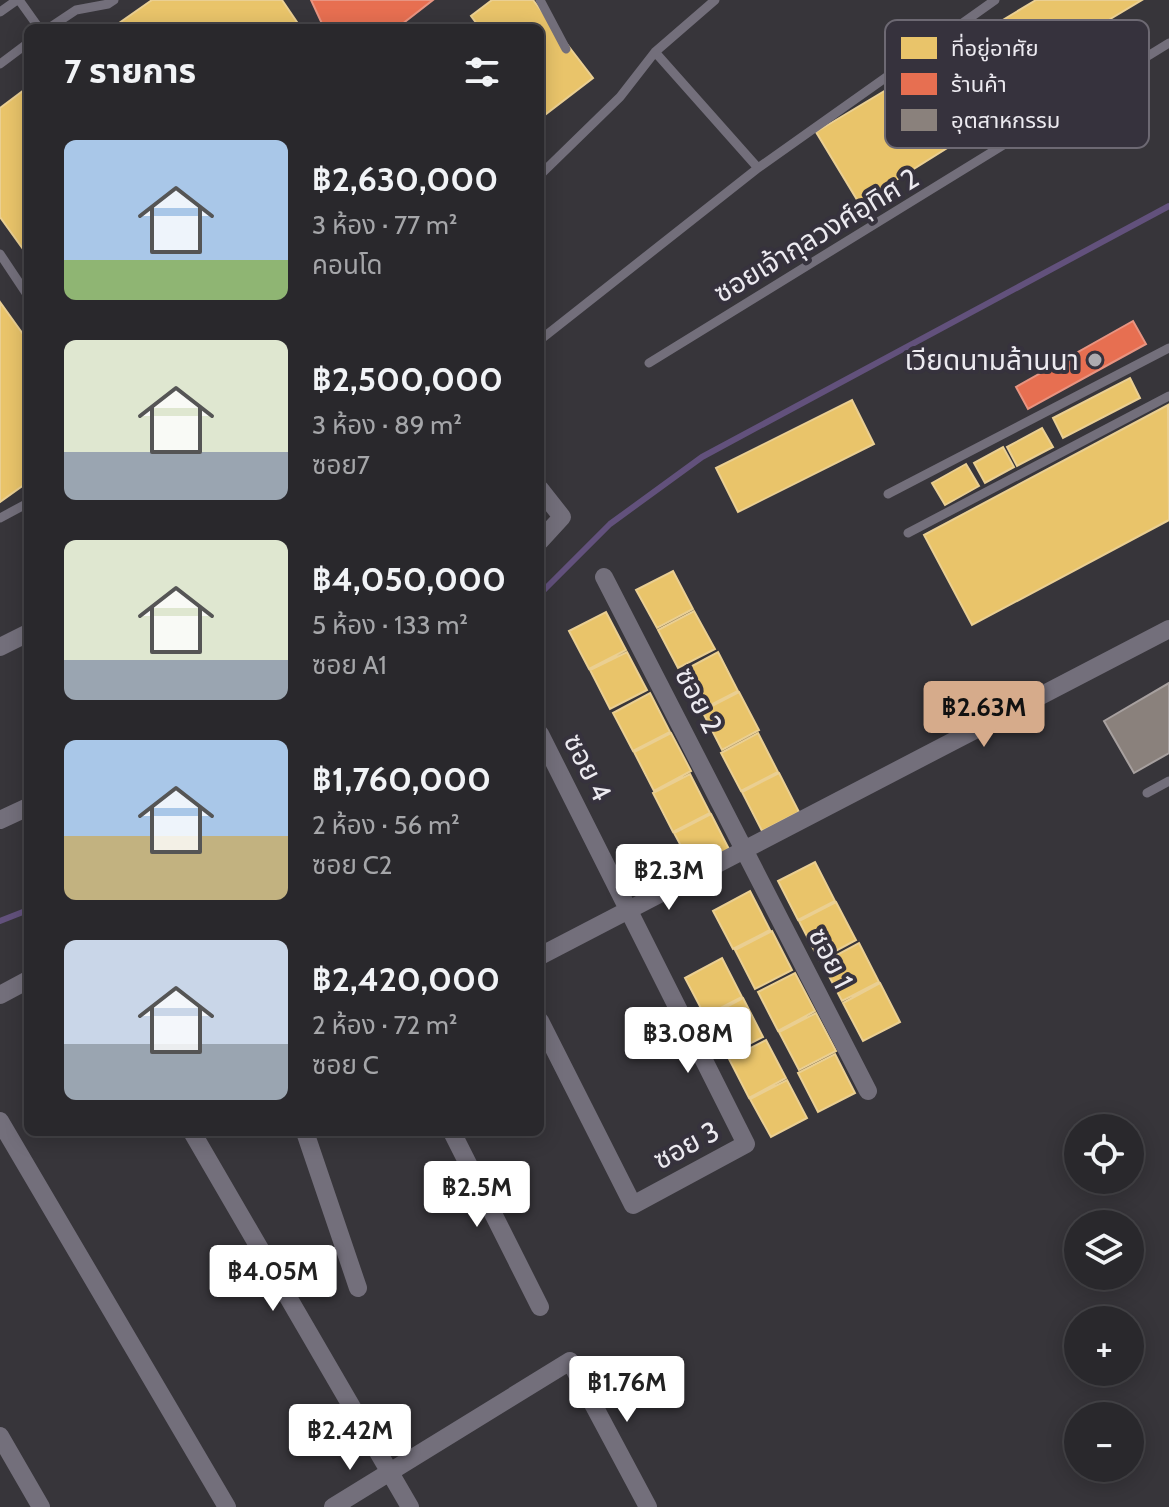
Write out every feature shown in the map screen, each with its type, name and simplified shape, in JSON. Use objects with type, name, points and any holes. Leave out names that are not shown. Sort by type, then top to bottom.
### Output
[{"type":"street","points":[[544,494],[562,517],[544,537]]},
{"type":"street","name":"ซอย 2","points":[[604,577],[744,850]]},
{"type":"street","points":[[544,954],[1169,629]]},
{"type":"street","points":[[0,647],[24,635]]},
{"type":"street","name":"ซอย 4","points":[[544,742],[628,910]]},
{"type":"street","points":[[0,820],[24,809]]},
{"type":"street","name":"ซอย 1","points":[[744,850],[868,1091]]},
{"type":"street","name":"ซอย 3","points":[[544,1029],[633,1205],[746,1144],[628,910]]},
{"type":"street","points":[[0,995],[24,982]]},
{"type":"street","points":[[0,1121],[227,1507]]},
{"type":"street","points":[[194,1136],[410,1507]]},
{"type":"street","points":[[306,1136],[358,1288]]},
{"type":"street","points":[[454,1136],[540,1307]]},
{"type":"street","points":[[333,1507],[570,1361],[648,1507]]},
{"type":"street","points":[[0,1436],[41,1507]]},
{"type":"lane","points":[[0,12],[18,0],[36,24]]},
{"type":"lane","points":[[55,24],[76,10],[114,0]]},
{"type":"lane","points":[[540,0],[566,49]]},
{"type":"lane","points":[[544,171],[620,97],[655,52],[715,0]]},
{"type":"lane","points":[[967,20],[995,0]]},
{"type":"lane","name":"ซอยเจ้ากุลวงศ์อุทิศ 2","points":[[1149,55],[1169,43]]},
{"type":"lane","points":[[0,64],[24,46]]},
{"type":"lane","points":[[655,52],[758,168]]},
{"type":"lane","points":[[544,337],[758,168],[885,78]]},
{"type":"lane","name":"ซอยเจ้ากุลวงศ์อุทิศ 2","points":[[649,363],[998,148]]},
{"type":"lane","points":[[0,254],[24,290]]},
{"type":"lane","points":[[888,494],[1169,348]]},
{"type":"lane","points":[[908,533],[1169,396]]},
{"type":"lane","points":[[0,518],[24,505]]},
{"type":"lane","points":[[1147,793],[1169,781]]},
{"type":"building: ที่อยู่อาศัย","points":[[152,0],[282,0],[298,24],[118,24]]},
{"type":"building: ที่อยู่อาศัย","points":[[492,0],[533,0],[593,78],[546,114],[544,24],[477,24],[471,16]]},
{"type":"building: ที่อยู่อาศัย","points":[[1036,0],[1142,0],[1109,20],[1003,20]]},
{"type":"building: ที่อยู่อาศัย","points":[[24,90],[24,250],[0,217],[0,108]]},
{"type":"building: ที่อยู่อาศัย","points":[[885,91],[885,148],[947,148],[859,203],[816,132]]},
{"type":"building: ที่อยู่อาศัย","points":[[0,302],[24,335],[24,485],[0,502]]},
{"type":"building: ที่อยู่อาศัย","points":[[1130,378],[1140,398],[1063,438],[1053,418]]},
{"type":"building: ที่อยู่อาศัย","points":[[852,400],[874,444],[738,512],[716,468]]},
{"type":"building: ที่อยู่อาศัย","points":[[1168,405],[1169,520],[972,625],[924,535]]},
{"type":"building: ที่อยู่อาศัย","points":[[1042,428],[1053,447],[1017,466],[1007,447]]},
{"type":"building: ที่อยู่อาศัย","points":[[1003,447],[1014,467],[985,483],[974,463]]},
{"type":"building: ที่อยู่อาศัย","points":[[966,464],[979,486],[945,505],[932,483]]},
{"type":"building: ที่อยู่อาศัย","points":[[673,571],[693,609],[657,628],[636,590]]},
{"type":"building: ที่อยู่อาศัย","points":[[694,611],[715,649],[678,668],[658,630]]},
{"type":"building: ที่อยู่อาศัย","points":[[606,612],[626,650],[589,669],[569,631]]},
{"type":"building: ที่อยู่อาศัย","points":[[627,652],[647,690],[610,709],[590,670]]},
{"type":"building: ที่อยู่อาศัย","points":[[718,652],[738,691],[701,710],[681,672]]},
{"type":"building: ที่อยู่อาศัย","points":[[739,692],[759,730],[722,750],[702,711]]},
{"type":"building: ที่อยู่อาศัย","points":[[650,693],[670,732],[633,751],[613,713]]},
{"type":"building: ที่อยู่อาศัย","points":[[671,733],[691,771],[654,791],[634,752]]},
{"type":"building: ที่อยู่อาศัย","points":[[758,733],[778,772],[741,791],[721,753]]},
{"type":"building: ที่อยู่อาศัย","points":[[779,773],[799,812],[762,831],[742,792]]},
{"type":"building: ที่อยู่อาศัย","points":[[690,774],[710,813],[673,832],[653,793]]},
{"type":"building: ที่อยู่อาศัย","points":[[711,814],[731,853],[695,872],[674,833]]},
{"type":"building: ที่อยู่อาศัย","points":[[815,862],[835,901],[798,920],[778,881]]},
{"type":"building: ที่อยู่อาศัย","points":[[750,891],[770,930],[733,949],[713,911]]},
{"type":"building: ที่อยู่อาศัย","points":[[836,902],[856,940],[819,960],[799,921]]},
{"type":"building: ที่อยู่อาศัย","points":[[772,931],[792,970],[755,989],[735,950]]},
{"type":"building: ที่อยู่อาศัย","points":[[859,943],[879,982],[842,1001],[822,963]]},
{"type":"building: ที่อยู่อาศัย","points":[[722,958],[742,997],[705,1016],[685,978]]},
{"type":"building: ที่อยู่อาศัย","points":[[795,973],[815,1011],[778,1031],[758,992]]},
{"type":"building: ที่อยู่อาศัย","points":[[880,983],[900,1022],[863,1041],[843,1003]]},
{"type":"building: ที่อยู่อาศัย","points":[[743,998],[763,1037],[726,1056],[706,1018]]},
{"type":"building: ที่อยู่อาศัย","points":[[816,1013],[836,1051],[799,1070],[779,1032]]},
{"type":"building: ที่อยู่อาศัย","points":[[766,1040],[786,1078],[749,1098],[729,1059]]},
{"type":"building: ที่อยู่อาศัย","points":[[835,1054],[855,1093],[818,1112],[798,1073]]},
{"type":"building: ที่อยู่อาศัย","points":[[787,1080],[807,1118],[771,1137],[750,1099]]},
{"type":"building: ร้านค้า","points":[[311,0],[433,0],[402,24],[322,24]]},
{"type":"building: ร้านค้า","points":[[1133,321],[1146,344],[1028,409],[1016,387]]},
{"type":"building: อุตสาหกรรม","points":[[1169,683],[1169,753],[1134,773],[1104,721]]},
{"type":"waterway","points":[[544,590],[610,524],[702,457],[1169,206]]},
{"type":"waterway","points":[[0,921],[24,912]]},
{"type":"place","name":"เวียดนามล้านนา","points":[[1095,360]]}]
